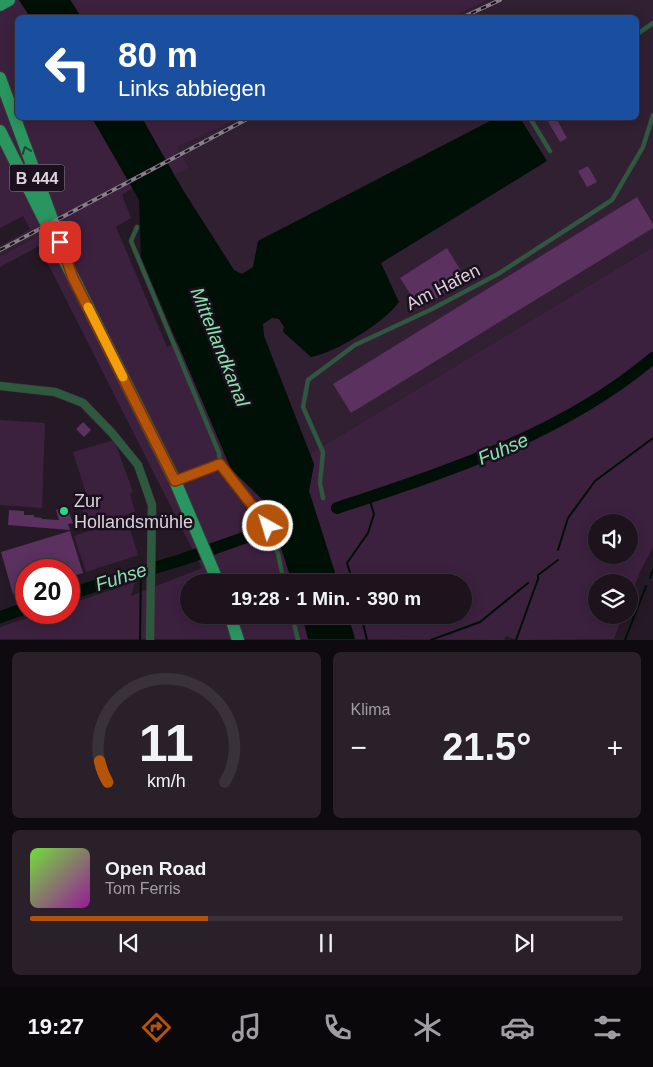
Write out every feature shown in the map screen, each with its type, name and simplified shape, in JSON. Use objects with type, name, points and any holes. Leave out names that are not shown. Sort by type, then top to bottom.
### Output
[{"type":"main road","points":[[0,5],[9,0]]},
{"type":"main road","name":"B 444","points":[[0,78],[15,119]]},
{"type":"main road","name":"B 444","points":[[15,120],[73,278]]},
{"type":"main road","points":[[0,131],[175,481],[200,534],[215,574]]},
{"type":"main road","points":[[233,624],[238,640]]},
{"type":"street","points":[[0,386],[55,392],[83,403],[112,433],[138,465],[152,505],[150,640]]},
{"type":"lane","points":[[639,33],[653,23]]},
{"type":"lane","name":"Am Hafen","points":[[323,498],[320,483],[323,452],[303,407],[308,380],[354,345],[430,310],[498,274],[612,200],[643,147],[653,115]]},
{"type":"lane","points":[[531,120],[550,151]]},
{"type":"lane","points":[[138,227],[131,241],[219,453],[220,464],[268,526],[282,574]]},
{"type":"lane","points":[[175,481],[220,464]]},
{"type":"lane","points":[[294,624],[298,640]]},
{"type":"shaded area","points":[[0,0],[19,0],[29,15],[15,15],[15,120],[93,120],[133,188],[122,195],[131,218],[116,227],[167,347],[178,343],[231,469],[267,504],[289,574],[187,574],[202,568],[39,246],[0,267],[0,256],[35,238],[23,216],[0,228]]},
{"type":"shaded area","points":[[71,0],[487,0],[456,15],[80,15]]},
{"type":"shaded area","points":[[487,0],[653,0],[653,247],[310,454],[264,336],[262,326],[264,321],[272,318],[279,319],[291,338],[311,357],[339,347],[378,322],[398,302],[381,263],[546,161],[521,120],[639,120],[639,15],[454,15]]},
{"type":"shaded area","points":[[143,120],[235,120],[177,147],[189,168],[174,175]]},
{"type":"shaded area","points":[[235,120],[492,120],[258,241],[253,267],[242,274],[234,270],[174,175],[189,168],[176,147]]},
{"type":"shaded area","points":[[30,229],[35,238],[0,256],[0,246]]},
{"type":"shaded area","points":[[653,247],[653,547],[638,577],[638,574],[588,574],[588,624],[620,624],[614,639],[516,640],[506,636],[504,640],[355,639],[351,624],[472,624],[472,574],[335,574],[309,491],[314,464],[310,454]]},
{"type":"shaded area","points":[[0,420],[45,423],[42,508],[0,505]]},
{"type":"shaded area","points":[[114,440],[133,492],[130,494],[135,512],[88,527],[82,509],[90,506],[73,452]]},
{"type":"shaded area","points":[[127,519],[138,555],[86,572],[74,536]]},
{"type":"shaded area","points":[[180,577],[180,624],[304,624],[308,639],[0,639],[0,627],[15,622],[15,624],[80,624],[80,600],[135,582],[131,596]]},
{"type":"water","points":[[19,0],[70,0],[80,15],[29,15]]},
{"type":"water","name":"Mittellandkanal","points":[[93,120],[143,120],[184,192],[234,270],[242,274],[253,267],[258,241],[492,120],[521,120],[547,161],[381,263],[399,302],[383,318],[359,336],[333,350],[311,357],[283,332],[284,327],[279,319],[272,318],[263,324],[264,336],[314,464],[309,491],[335,574],[289,574],[267,504],[231,469],[141,257],[139,200]]},
{"type":"water","points":[[304,624],[351,624],[355,639],[308,639]]},
{"type":"building","points":[[547,120],[557,120],[567,138],[560,142]]},
{"type":"building","points":[[588,166],[597,182],[587,187],[578,171]]},
{"type":"building","points":[[637,197],[653,224],[653,228],[351,413],[333,384]]},
{"type":"building","points":[[447,248],[466,279],[420,309],[400,278]]},
{"type":"building","points":[[83,422],[91,430],[84,437],[76,429]]},
{"type":"building","points":[[67,506],[73,523],[68,524],[70,530],[8,525],[9,510],[24,511],[24,515],[34,515],[34,517],[42,519],[59,520],[56,510]]},
{"type":"building","points":[[70,531],[79,559],[15,559],[15,593],[13,594],[1,552]]},
{"type":"building","points":[[80,563],[83,573],[80,574]]},
{"type":"waterway","name":"Fuhse","points":[[337,508],[462,465],[542,430],[581,409],[618,385],[653,358]]},
{"type":"waterway","points":[[558,550],[568,518],[595,481],[653,438]]},
{"type":"waterway","points":[[350,574],[347,563],[368,533],[374,514],[369,498]]},
{"type":"waterway","name":"Fuhse","points":[[80,591],[184,559],[258,533]]},
{"type":"waterway","points":[[516,640],[538,575],[558,560]]},
{"type":"waterway","points":[[650,578],[653,570]]},
{"type":"waterway","points":[[140,640],[141,571]]},
{"type":"waterway","points":[[431,640],[480,622],[528,583]]},
{"type":"waterway","points":[[625,640],[646,586]]},
{"type":"waterway","name":"Fuhse","points":[[0,617],[15,612]]},
{"type":"waterway","points":[[363,624],[367,640]]},
{"type":"railway","points":[[468,15],[500,0]]},
{"type":"railway","points":[[0,250],[245,120]]},
{"type":"slow traffic","points":[[88,307],[123,377]]},
{"type":"place","name":"Zur Hollandsmühle","points":[[64,511]]},
{"type":"route","points":[[60,242],[73,278],[175,481],[195,471],[220,464],[268,526]]}]
